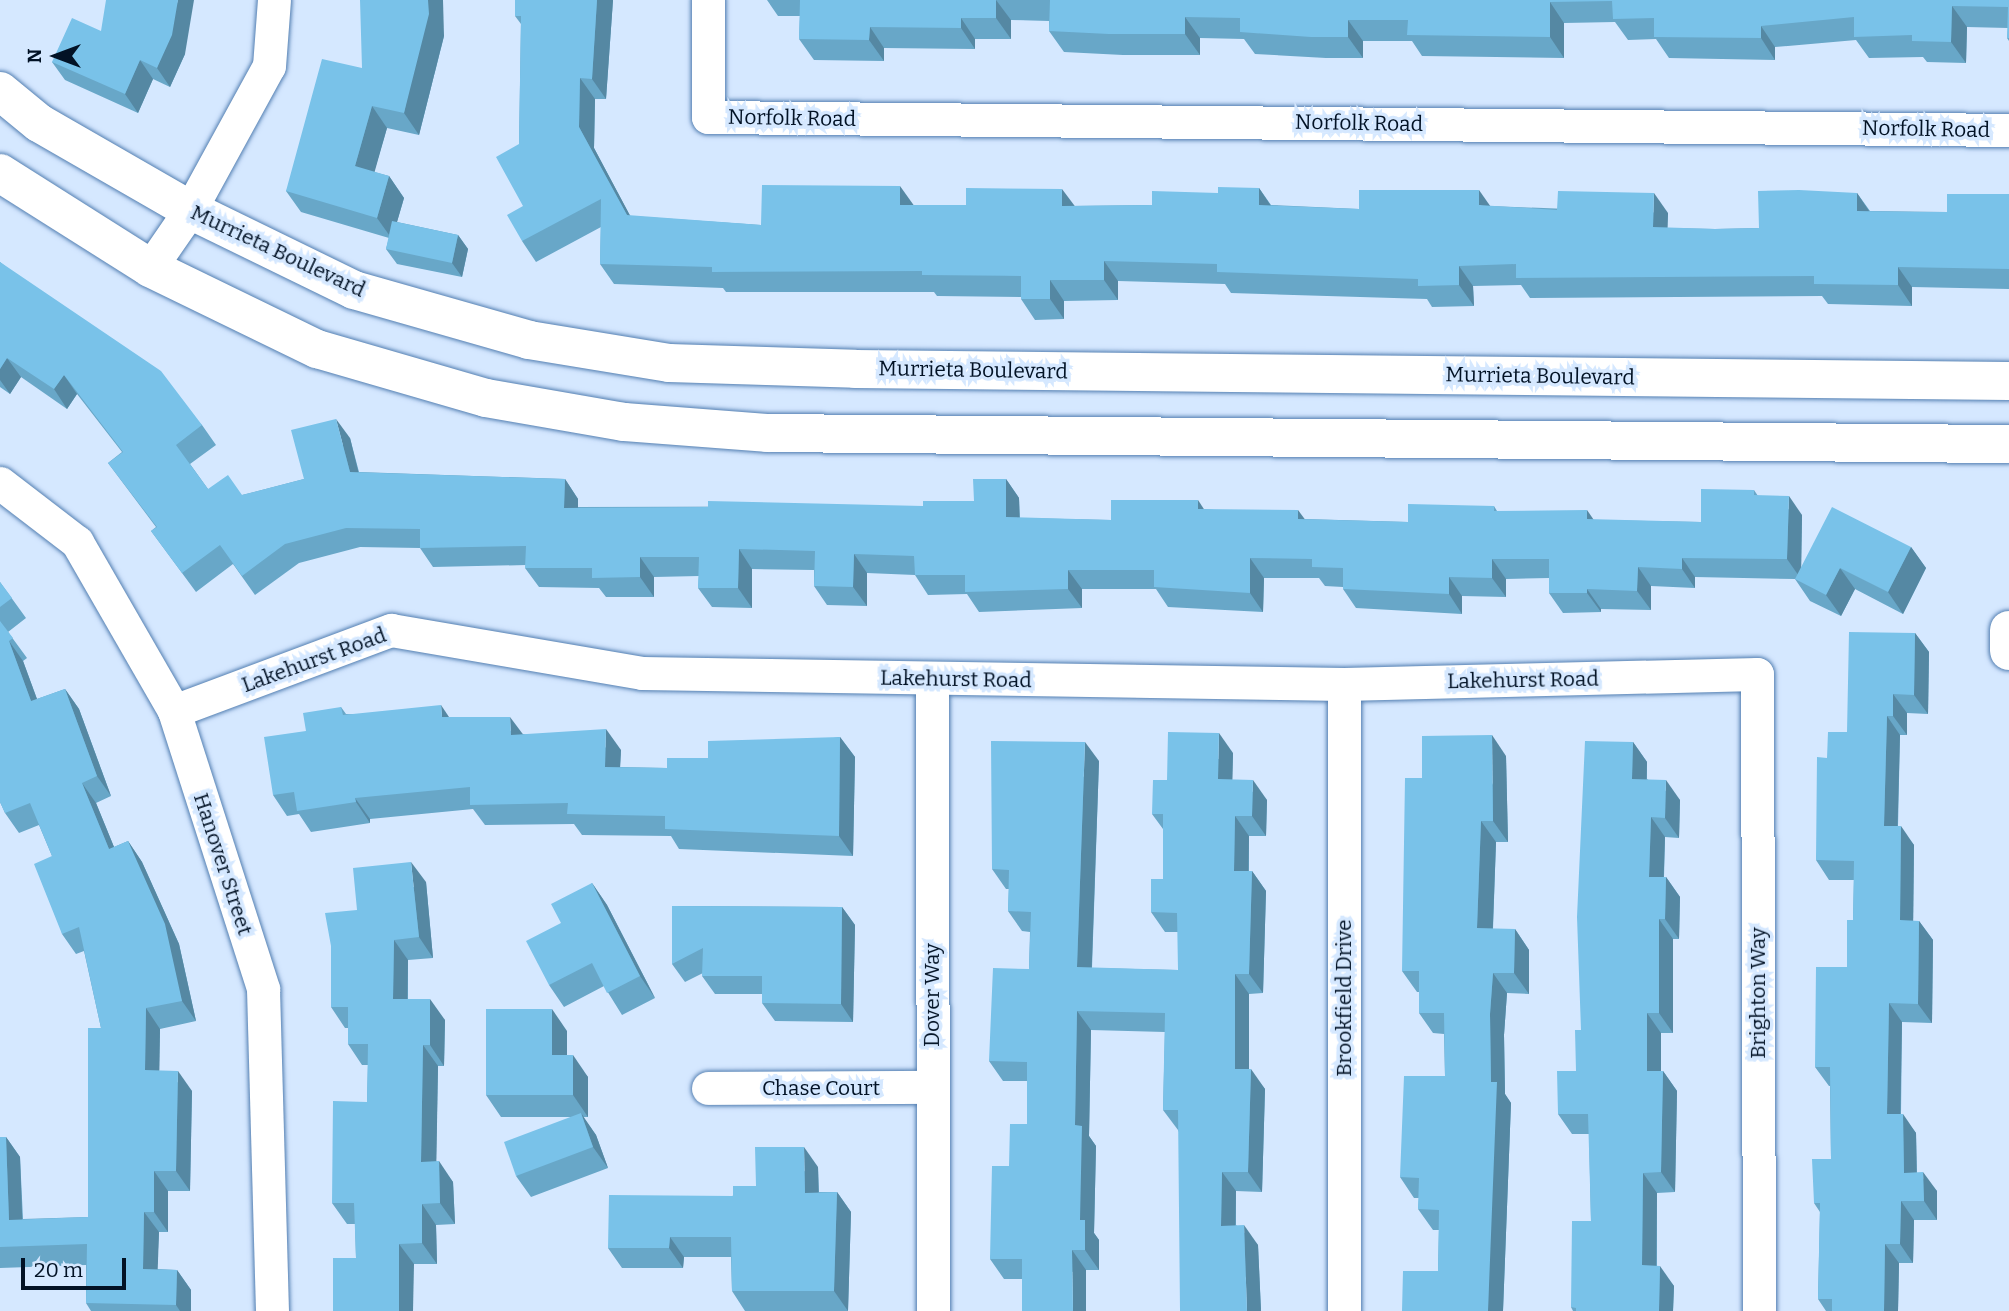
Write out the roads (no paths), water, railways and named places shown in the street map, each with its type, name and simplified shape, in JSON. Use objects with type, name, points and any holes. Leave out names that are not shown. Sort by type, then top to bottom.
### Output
[{"type":"main road","name":"Murrieta Boulevard","points":[[0,91],[39,123],[190,210],[354,290],[529,340],[669,363],[855,369],[2009,381]]},
{"type":"main road","points":[[0,173],[150,268],[317,349],[486,398],[624,422],[767,433],[2009,444]]},
{"type":"main road","points":[[2009,630],[2009,651]]},
{"type":"street","points":[[150,268],[190,210],[269,66],[274,0]]},
{"type":"street","name":"Norfolk Road","points":[[708,0],[708,117],[2009,130]]},
{"type":"street","name":"Hanover Street","points":[[0,483],[76,542],[174,711],[263,989],[272,1311]]},
{"type":"street","name":"Lakehurst Road","points":[[174,711],[391,630],[642,673],[1344,684],[1757,674]]},
{"type":"street","name":"Brighton Way","points":[[1757,674],[1759,1311]]},
{"type":"street","name":"Dover Way","points":[[932,679],[933,1311]]},
{"type":"street","name":"Brookfield Drive","points":[[1344,684],[1344,1311]]},
{"type":"street","name":"Chase Court","points":[[708,1088],[933,1087]]}]
